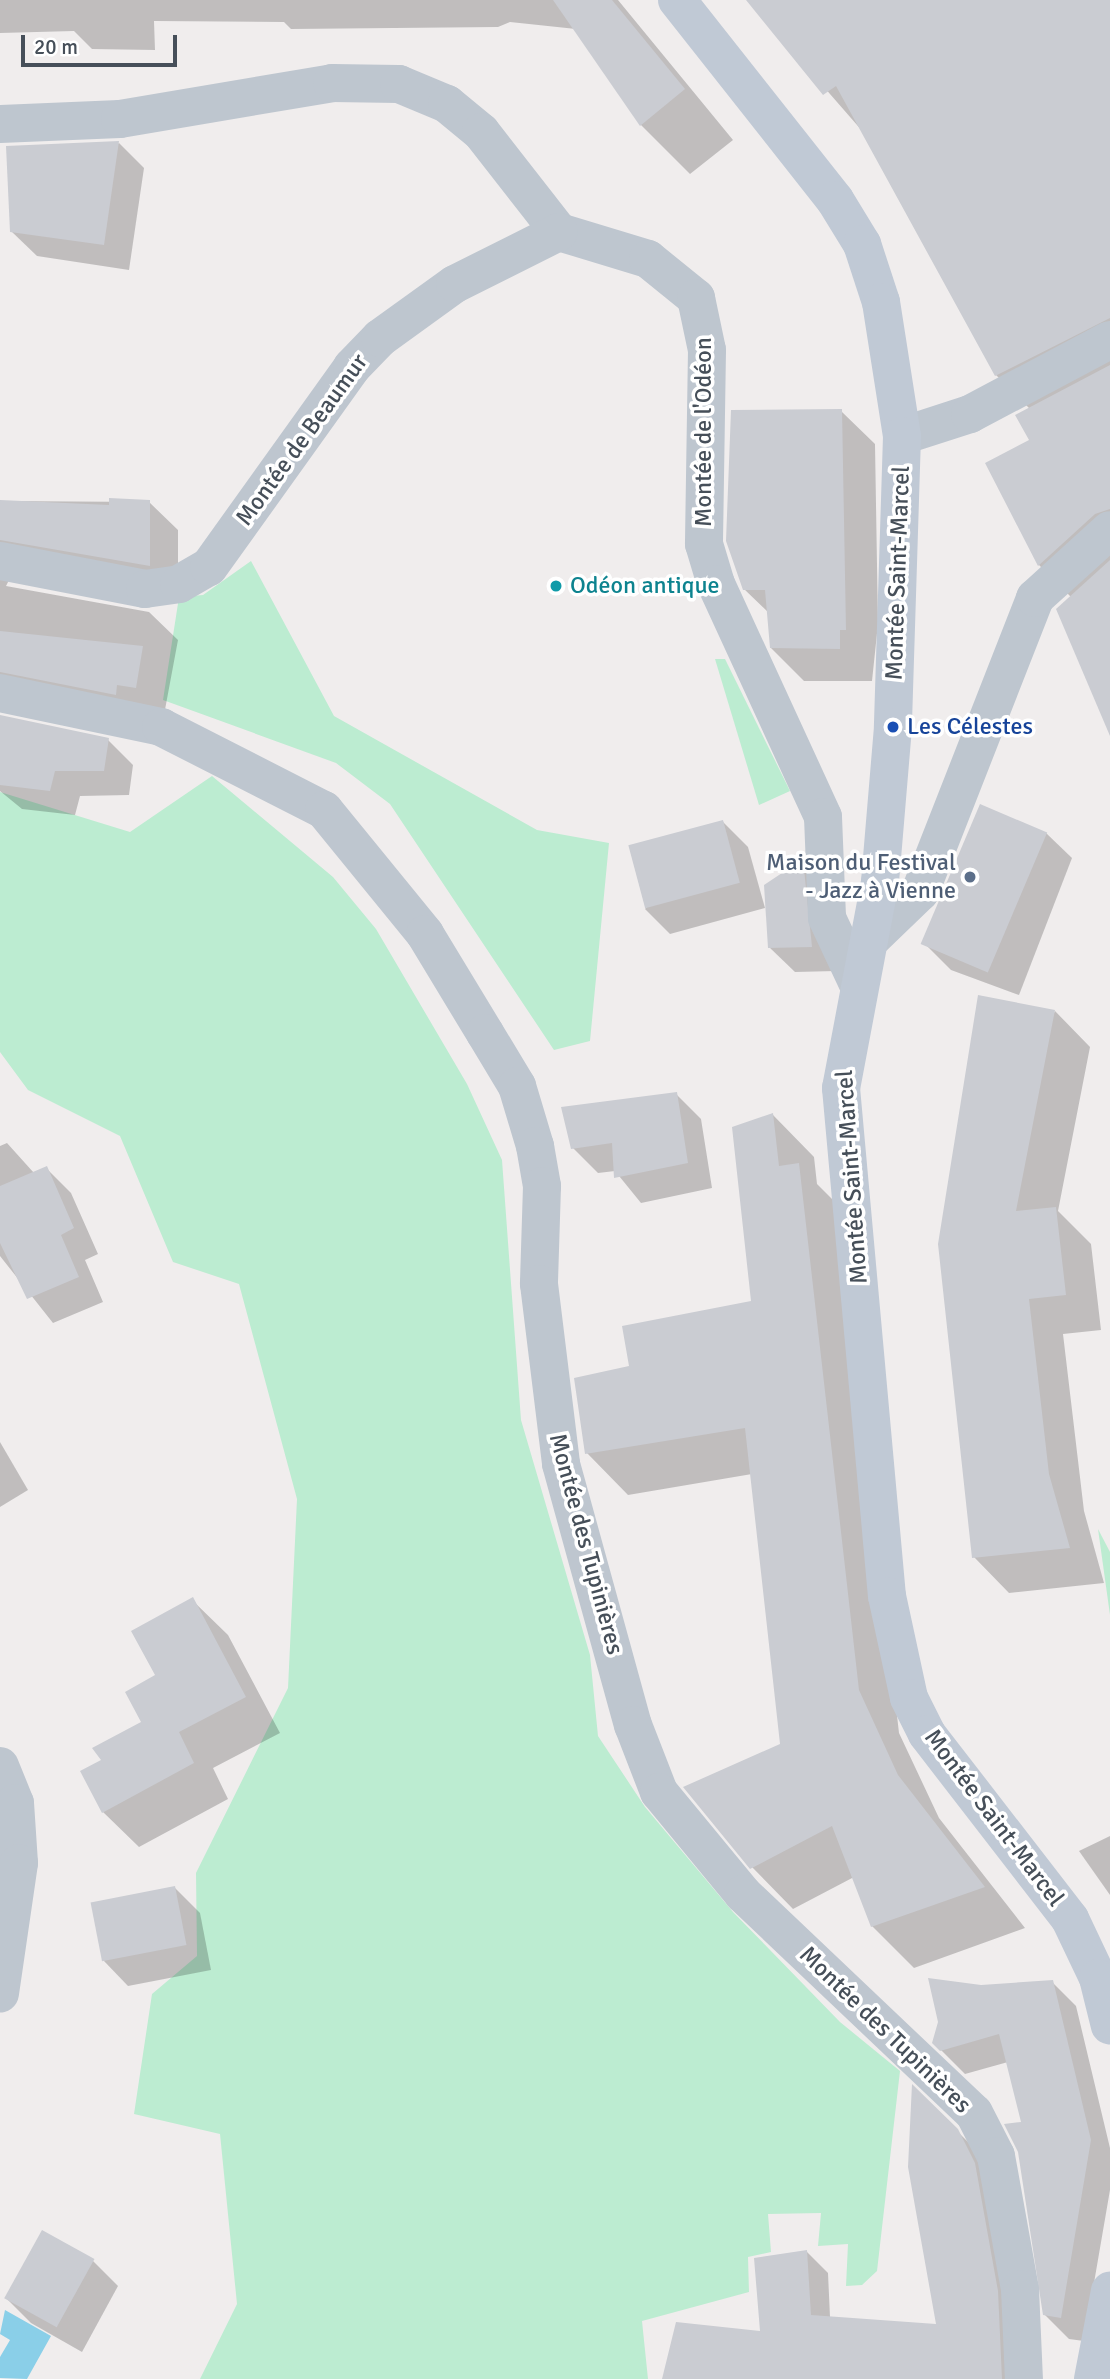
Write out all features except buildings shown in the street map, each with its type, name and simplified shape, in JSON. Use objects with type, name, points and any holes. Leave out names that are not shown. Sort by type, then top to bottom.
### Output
[{"type":"main road","name":"Montée Saint-Marcel","points":[[677,0],[835,200],[862,244],[881,302],[902,436],[888,801],[842,1101],[887,1596],[909,1698],[928,1734],[1070,1919],[1094,1968],[1110,2026]]},
{"type":"main road","points":[[1093,2379],[1110,2291]]},
{"type":"street","points":[[0,124],[120,119],[332,83],[399,83],[447,104],[481,132],[559,232]]},
{"type":"street","name":"Montée de Beaumur","points":[[0,561],[145,589],[179,584],[209,567],[352,367],[380,338],[455,284],[559,232]]},
{"type":"street","name":"Montée de l'Odéon","points":[[559,232],[648,259],[696,298],[707,350],[704,544],[716,583],[823,817],[827,918],[858,984]]},
{"type":"street","points":[[902,436],[970,414],[1110,340]]},
{"type":"street","points":[[868,942],[920,892],[1035,598],[1110,530]]},
{"type":"street","name":"Montée des Tupinières","points":[[0,692],[161,727],[324,810],[425,934],[485,1032],[517,1086],[535,1146],[542,1186],[539,1284],[561,1464],[633,1726],[659,1792],[743,1894],[974,2113],[996,2156],[1020,2289],[1024,2379]]},
{"type":"street","points":[[0,1766],[15,1803],[19,1863],[0,1994]]},
{"type":"green space","points":[[251,561],[334,716],[537,830],[609,843],[590,1041],[554,1050],[390,804],[336,763],[163,700],[179,597],[203,595]]},
{"type":"green space","points":[[715,659],[725,659],[790,791],[759,805]]},
{"type":"green space","points":[[212,776],[333,877],[376,929],[467,1084],[502,1160],[521,1420],[590,1655],[598,1736],[645,1807],[733,1912],[840,2022],[900,2071],[877,2271],[862,2285],[846,2286],[848,2244],[818,2246],[821,2213],[768,2214],[771,2252],[748,2257],[749,2292],[642,2321],[648,2379],[200,2379],[237,2304],[220,2134],[134,2114],[152,1994],[197,1956],[196,1873],[288,1688],[297,1499],[239,1284],[173,1262],[120,1136],[28,1090],[0,1052],[0,792],[130,832]]},
{"type":"green space","points":[[1098,1529],[1110,1552],[1110,1615]]},
{"type":"water","points":[[5,2310],[51,2336],[27,2379],[0,2378],[0,2357],[10,2340],[0,2334]]},
{"type":"place","name":"Odéon antique","points":[[556,586]]},
{"type":"place","name":"Les Célestes","points":[[893,727]]},
{"type":"place","name":"Maison du Festival - Jazz à Vienne","points":[[970,877]]}]
